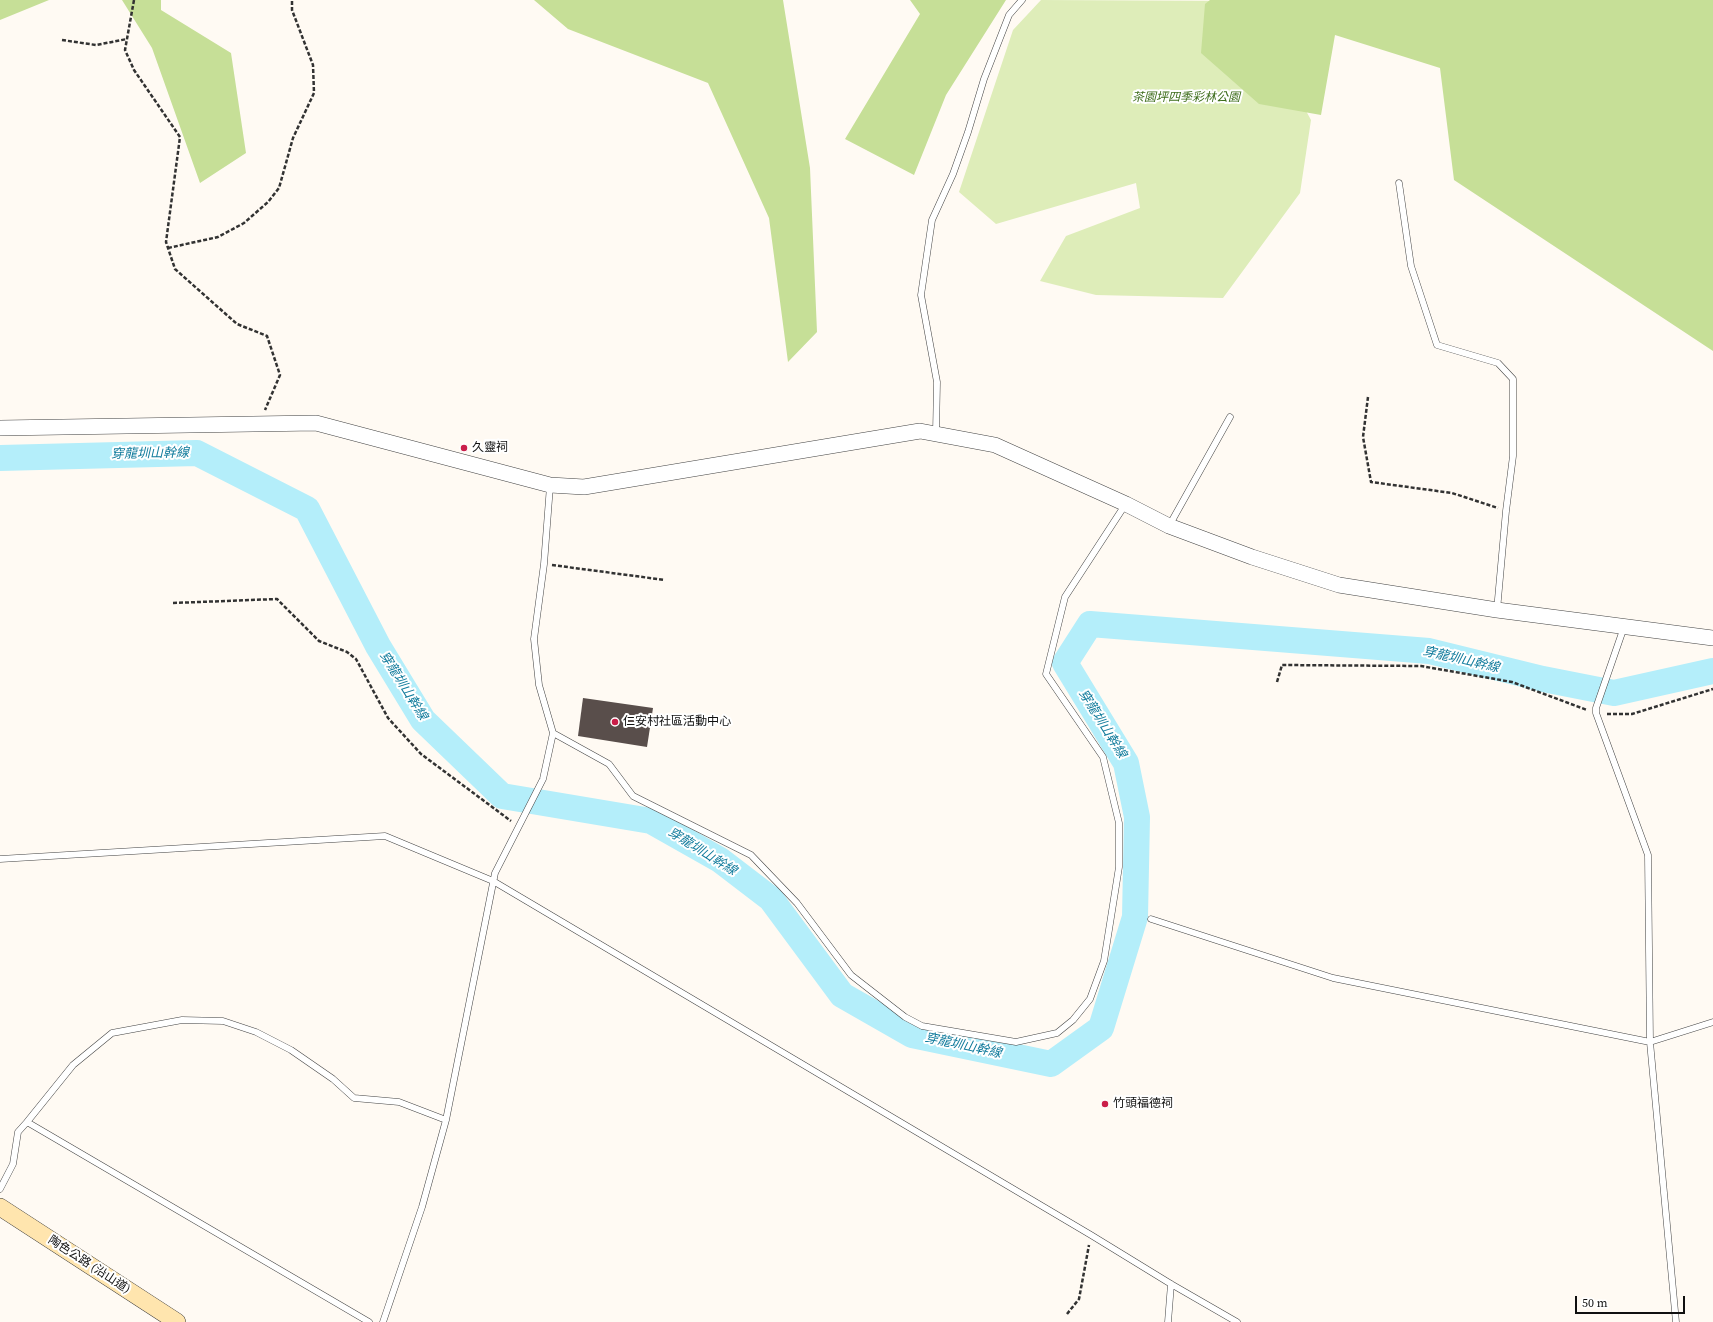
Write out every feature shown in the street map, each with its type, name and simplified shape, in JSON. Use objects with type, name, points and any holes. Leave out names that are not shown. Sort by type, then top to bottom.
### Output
[{"type":"main road","name":"陶色公路 (沿山道)","points":[[0,1207],[177,1322]]},
{"type":"street","points":[[0,428],[316,423],[550,485],[584,487],[920,432],[936,436],[995,445],[1126,504],[1169,526],[1252,558],[1339,585],[1497,610],[1713,638]]},
{"type":"lane","points":[[936,436],[937,382],[921,296],[932,220],[953,174],[968,132],[984,79],[1009,15],[1022,0]]},
{"type":"lane","points":[[1399,183],[1411,266],[1437,345],[1498,363],[1513,379],[1513,456],[1506,511],[1497,610]]},
{"type":"lane","points":[[1169,526],[1230,417]]},
{"type":"lane","points":[[383,1322],[422,1207],[446,1120],[495,873],[525,817],[543,779],[553,733],[539,685],[534,639],[544,564],[550,485]]},
{"type":"lane","points":[[553,733],[609,764],[633,796],[751,856],[797,903],[850,975],[905,1017],[922,1026],[1016,1042],[1057,1033],[1073,1020],[1090,999],[1104,961],[1119,867],[1119,823],[1103,757],[1046,674],[1065,597],[1126,504]]},
{"type":"lane","points":[[1624,627],[1596,711],[1648,855],[1650,1042],[1676,1322]]},
{"type":"lane","points":[[0,859],[385,836],[493,881],[1236,1322]]},
{"type":"lane","points":[[1151,919],[1333,978],[1650,1042],[1713,1022]]},
{"type":"lane","points":[[0,1189],[13,1164],[18,1132],[73,1065],[112,1033],[182,1020],[223,1021],[256,1032],[291,1050],[333,1079],[354,1098],[398,1102],[446,1120]]},
{"type":"lane","points":[[27,1122],[369,1322]]},
{"type":"lane","points":[[1168,1322],[1171,1284]]},
{"type":"path","points":[[134,0],[125,50],[134,70],[180,137],[166,242],[175,269],[236,324],[267,336],[280,375],[260,424]]},
{"type":"path","points":[[168,248],[218,237],[224,234],[244,223],[268,202],[279,188],[293,138],[314,93],[313,65],[292,10],[292,0]]},
{"type":"path","points":[[62,40],[96,45],[127,39]]},
{"type":"path","points":[[1368,397],[1363,437],[1371,482],[1452,493],[1506,511]]},
{"type":"path","points":[[544,564],[665,580]]},
{"type":"path","points":[[173,603],[277,599],[319,641],[346,652],[356,659],[388,718],[422,754],[519,828]]},
{"type":"path","points":[[1277,682],[1282,665],[1421,666],[1512,682],[1596,711],[1632,714],[1713,689]]},
{"type":"path","points":[[1067,1314],[1079,1299],[1091,1235]]},
{"type":"green space","points":[[0,0],[49,0],[0,20]]},
{"type":"green space","points":[[122,0],[161,0],[161,10],[231,53],[246,153],[200,183],[152,48]]},
{"type":"green space","points":[[534,0],[783,0],[810,168],[817,332],[788,362],[769,218],[708,83],[568,29]]},
{"type":"green space","points":[[910,0],[1006,0],[946,95],[914,175],[845,139],[920,14]]},
{"type":"green space","name":"茶園坪四季彩林公園","points":[[1041,0],[1246,1],[1311,120],[1300,193],[1223,298],[1096,295],[1040,281],[1066,236],[1140,208],[1136,183],[996,224],[959,192],[1013,30]]},
{"type":"green space","points":[[1210,0],[1713,0],[1713,351],[1454,180],[1440,68],[1335,35],[1321,115],[1259,104],[1201,53],[1205,4]]},
{"type":"building","name":"仁安村社區活動中心","points":[[583,698],[653,708],[647,747],[578,736]]},
{"type":"waterway","name":"穿龍圳山幹線","points":[[0,458],[197,453],[307,509],[378,646],[423,720],[502,796],[651,821],[720,860],[771,899],[842,995],[912,1035],[1051,1064],[1101,1028],[1135,917],[1137,817],[1126,763],[1065,663],[1090,624],[1429,651],[1543,679],[1614,693],[1713,671]]},
{"type":"place","name":"久靈祠","points":[[464,448]]},
{"type":"place","name":"仁安村社區活動中心","points":[[615,722]]},
{"type":"place","name":"竹頭福德祠","points":[[1105,1104]]}]
